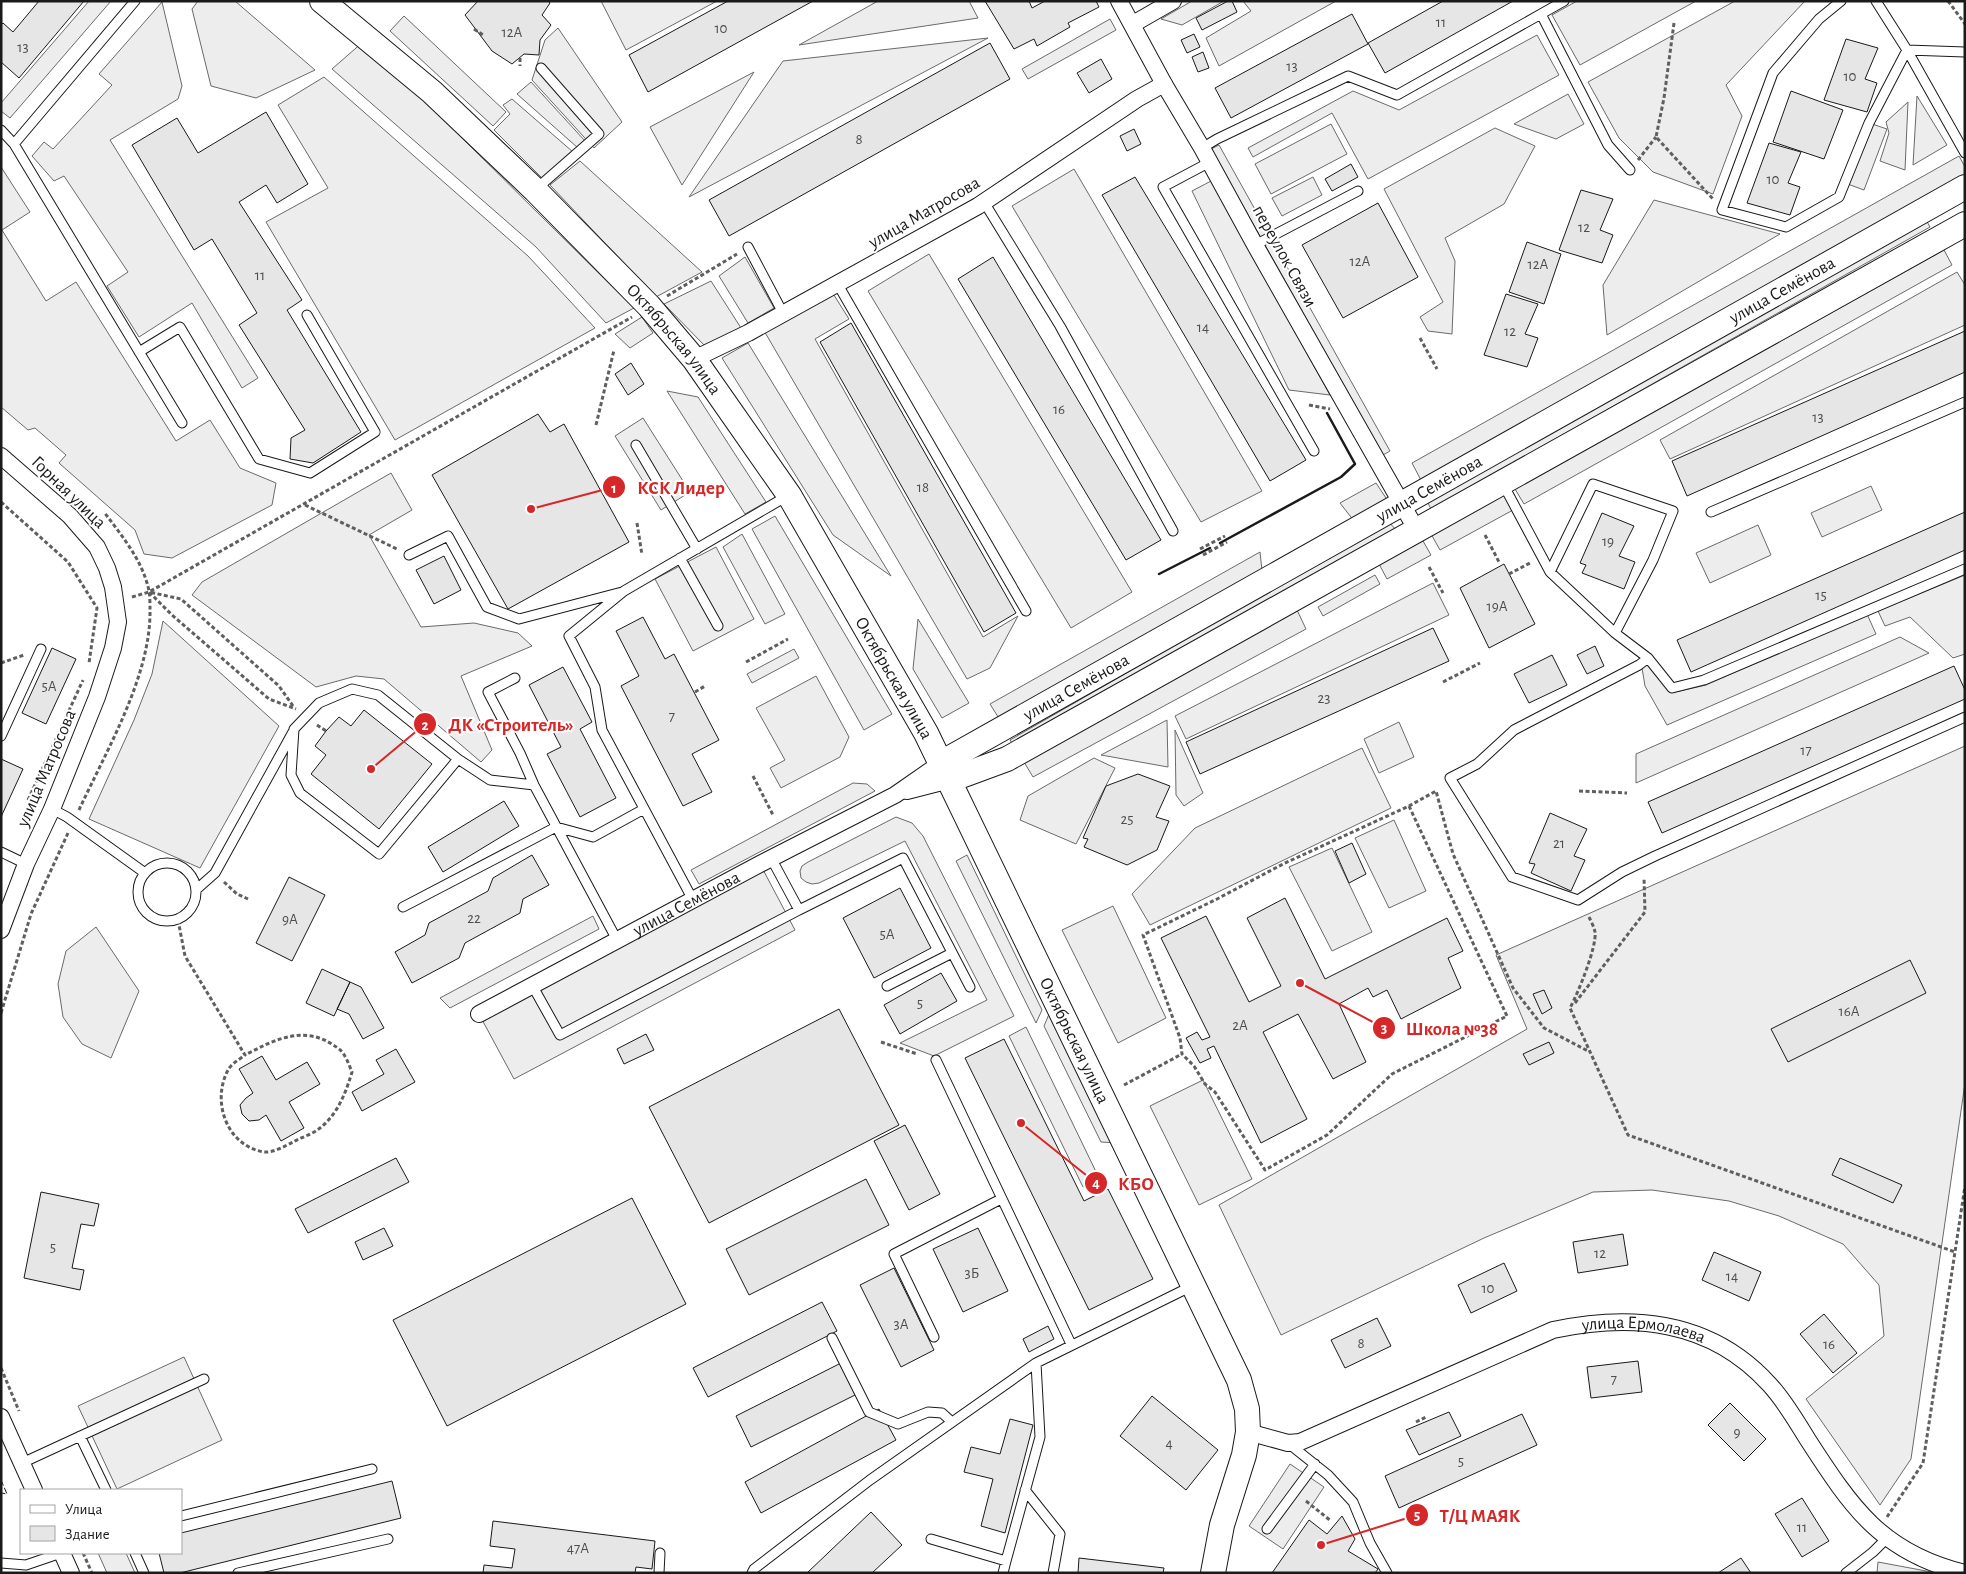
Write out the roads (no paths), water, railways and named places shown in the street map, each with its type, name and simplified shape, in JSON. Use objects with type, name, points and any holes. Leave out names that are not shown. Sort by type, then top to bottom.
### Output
[{"type":"street","name":"Октябрьская улица","points":[[322,1],[432,92],[535,190],[649,306],[694,359],[789,495],[926,733],[1239,1380],[1247,1409],[1248,1432],[1235,1488],[1222,1525],[1213,1573]]},
{"type":"street","name":"переулок Связи","points":[[1120,1],[1164,84],[1210,162],[1416,529]]},
{"type":"street","points":[[1133,24],[1173,1]]},
{"type":"street","name":"улица Матросова","points":[[694,359],[748,332],[984,202],[1137,99],[1164,84]]},
{"type":"street","name":"улица Семёнова","points":[[479,1014],[771,858],[946,771],[1401,504],[1965,187]]},
{"type":"street","name":"улица Семёнова","points":[[946,771],[1007,759],[1965,224]]},
{"type":"street","name":"Горная улица","points":[[1,456],[70,516],[97,547],[107,568],[115,603],[118,622],[113,648]]},
{"type":"street","name":"улица Матросова","points":[[1,930],[26,864],[52,809],[97,697],[113,648]]},
{"type":"street","name":"улица Ермолаева","points":[[1248,1432],[1288,1443],[1300,1442],[1553,1330],[1580,1324],[1608,1322],[1661,1324],[1686,1331],[1726,1350],[1749,1365],[1769,1384],[1786,1406],[1840,1487],[1880,1534],[1922,1559],[1965,1573]]},
{"type":"street","points":[[1,1417],[34,1489]]},
{"type":"street","points":[[62,1554],[71,1573]]},
{"type":"lane","points":[[14,144],[135,1]]},
{"type":"lane","points":[[1202,148],[1348,76],[1397,95],[1564,1]]},
{"type":"lane","points":[[1841,1],[1819,19],[1773,74],[1722,210],[1786,227],[1839,197],[1869,122],[1907,50]]},
{"type":"lane","points":[[1876,1],[1907,50],[1965,153]]},
{"type":"lane","points":[[1541,14],[1608,145],[1630,170]]},
{"type":"lane","points":[[1907,50],[1965,52]]},
{"type":"lane","points":[[535,190],[599,134],[541,68]]},
{"type":"lane","points":[[1,130],[14,144],[182,423]]},
{"type":"lane","points":[[1210,162],[1163,187],[1314,451]]},
{"type":"lane","points":[[1255,245],[1358,191]]},
{"type":"lane","points":[[984,202],[1060,326],[1173,531]]},
{"type":"lane","points":[[748,247],[783,313]]},
{"type":"lane","points":[[837,283],[1026,611]]},
{"type":"lane","points":[[139,352],[180,328],[259,459],[310,473],[375,432],[307,315]]},
{"type":"lane","points":[[1711,512],[1965,402]]},
{"type":"lane","points":[[636,445],[696,549]]},
{"type":"lane","points":[[1502,482],[1550,572],[1615,633],[1648,658],[1672,688],[1704,680],[1965,569]]},
{"type":"lane","points":[[1550,572],[1593,484],[1673,511],[1653,560],[1615,633]]},
{"type":"lane","points":[[693,900],[602,730],[595,687],[569,636],[624,591],[789,495]]},
{"type":"lane","points":[[409,555],[448,536],[487,607],[519,619],[624,591]]},
{"type":"lane","points":[[680,558],[718,626]]},
{"type":"lane","points":[[1,736],[41,649]]},
{"type":"lane","points":[[1648,658],[1639,665],[1514,730],[1477,764],[1450,778],[1512,877],[1578,900],[1622,872],[1655,856],[1965,717]]},
{"type":"lane","points":[[515,678],[488,692],[520,753],[534,785],[617,940]]},
{"type":"lane","points":[[196,889],[215,873],[294,729],[319,703],[352,689],[378,695],[458,759],[490,780],[534,785]]},
{"type":"lane","points":[[294,729],[291,775],[300,793],[379,854],[458,759]]},
{"type":"lane","points":[[52,809],[68,817],[145,873]]},
{"type":"lane","points":[[403,907],[556,827],[593,837],[644,809]]},
{"type":"lane","points":[[1,852],[26,864]]},
{"type":"lane","points":[[771,858],[799,910]]},
{"type":"lane","points":[[532,985],[560,1035],[799,910],[904,858],[970,987]]},
{"type":"lane","points":[[171,863],[180,866],[194,880],[196,889],[196,898],[192,907],[186,915],[178,920],[168,922],[150,916],[143,910],[139,901],[140,881],[152,867],[161,864],[171,863]]},
{"type":"lane","points":[[887,986],[952,953]]},
{"type":"lane","points":[[936,1060],[1071,1344]]},
{"type":"lane","points":[[934,1337],[894,1254],[1002,1199]]},
{"type":"lane","points":[[752,1573],[754,1569],[870,1480],[1036,1363],[1071,1344],[1194,1285]]},
{"type":"lane","points":[[832,1338],[869,1412],[898,1424],[928,1412],[942,1413],[952,1422]]},
{"type":"lane","points":[[1003,1573],[1040,1437],[1036,1363]]},
{"type":"lane","points":[[22,1463],[204,1379]]},
{"type":"lane","points":[[80,1436],[106,1489]]},
{"type":"lane","points":[[1288,1443],[1342,1488],[1353,1502],[1370,1543],[1387,1573]]},
{"type":"lane","points":[[1268,1529],[1315,1464]]},
{"type":"lane","points":[[182,1516],[372,1470]]},
{"type":"lane","points":[[1025,1490],[1060,1534],[1053,1573]]},
{"type":"lane","points":[[1846,1573],[1872,1552],[1880,1534]]},
{"type":"lane","points":[[238,1573],[388,1539]]},
{"type":"lane","points":[[931,1539],[1006,1561]]},
{"type":"lane","points":[[659,1573],[660,1553]]},
{"type":"lane","points":[[1,1563],[26,1565],[58,1554]]},
{"type":"lane","points":[[135,1554],[144,1573]]},
{"type":"place","name":"КСК Лидер","points":[[531,509]]},
{"type":"place","name":"ДК «Строитель»","points":[[371,769]]},
{"type":"place","name":"Школа №38","points":[[1300,983]]},
{"type":"place","name":"КБО","points":[[1021,1123]]},
{"type":"place","name":"Т/Ц МАЯК","points":[[1321,1545]]}]
